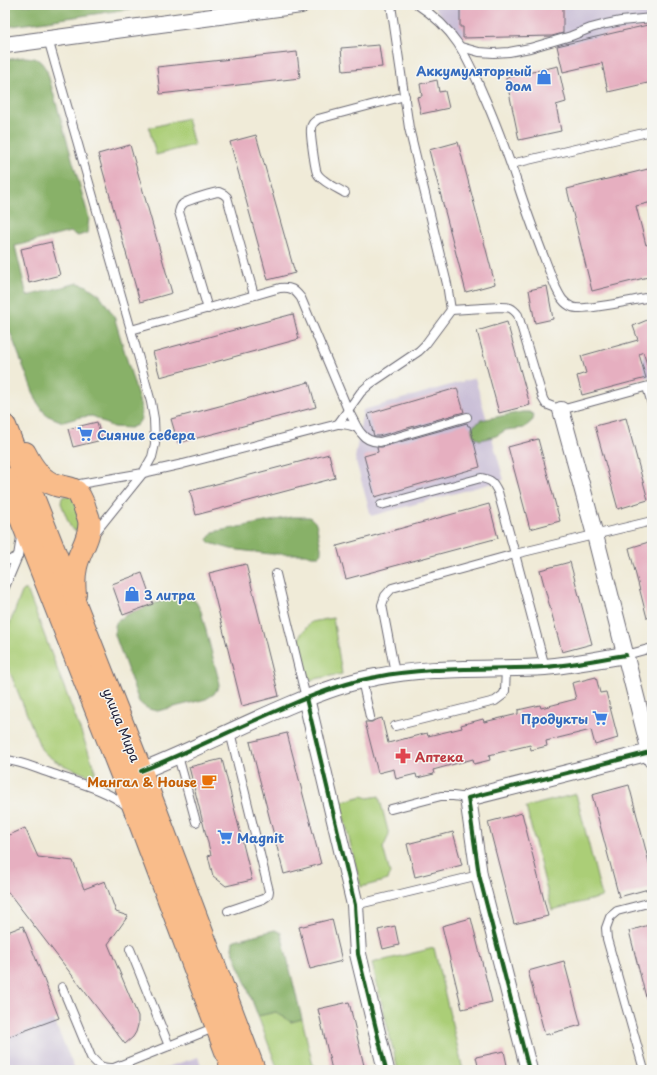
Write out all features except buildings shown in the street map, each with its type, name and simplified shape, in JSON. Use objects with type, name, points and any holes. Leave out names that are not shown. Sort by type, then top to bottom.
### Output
[{"type":"main road","points":[[5,416],[27,458],[36,471],[51,483],[77,492],[89,520],[88,535],[78,558],[74,577],[76,610]]},
{"type":"main road","name":"улица Мира","points":[[5,426],[76,610],[132,775],[136,814],[233,1070]]},
{"type":"main road","name":"улица Мира","points":[[5,478],[22,522],[132,775],[254,1070]]},
{"type":"main road","points":[[22,522],[23,508],[26,502],[33,497],[61,487]]},
{"type":"street","points":[[5,45],[301,5]]},
{"type":"street","points":[[529,1070],[479,875],[468,798],[651,756],[595,535],[561,410]]},
{"type":"street","points":[[132,775],[178,756],[306,698],[362,680],[396,673],[545,666],[581,663],[626,655]]},
{"type":"street","points":[[306,698],[354,905],[358,954],[386,1070]]},
{"type":"lane","points":[[391,5],[411,135],[452,310]]},
{"type":"lane","points":[[418,5],[438,19],[461,47],[468,59],[495,121],[553,281],[562,301],[573,308],[586,309],[652,297]]},
{"type":"lane","points":[[461,47],[479,52],[509,52],[530,48],[606,24],[652,18]]},
{"type":"lane","points":[[48,39],[131,330],[155,426],[155,444],[152,457],[143,473],[82,550]]},
{"type":"lane","points":[[345,192],[323,180],[317,173],[310,127],[313,122],[318,119],[405,96]]},
{"type":"lane","points":[[511,164],[652,131]]},
{"type":"lane","points":[[208,309],[180,212],[181,205],[187,201],[216,193],[222,194],[227,198],[254,296]]},
{"type":"lane","points":[[131,330],[288,287],[295,291],[301,298],[348,410],[358,429],[367,439],[374,442],[380,442],[467,417]]},
{"type":"lane","points":[[338,424],[361,392],[370,384],[419,351],[452,310],[500,306],[514,309],[518,315],[542,399],[546,404],[561,410],[650,386],[652,404]]},
{"type":"lane","points":[[61,487],[143,473],[183,464],[338,424],[348,425],[358,429]]},
{"type":"lane","points":[[381,505],[481,478],[490,480],[498,492],[545,666]]},
{"type":"lane","points":[[396,673],[382,605],[385,596],[392,588],[515,554],[652,521]]},
{"type":"lane","points":[[5,587],[18,556],[21,544],[22,522]]},
{"type":"lane","points":[[5,561],[14,559],[18,556]]},
{"type":"lane","points":[[276,574],[306,698]]},
{"type":"lane","points":[[626,655],[652,648]]},
{"type":"lane","points":[[395,726],[495,701],[503,695],[505,691],[506,668]]},
{"type":"lane","points":[[362,680],[370,717]]},
{"type":"lane","points":[[228,911],[263,899],[269,894],[230,732]]},
{"type":"lane","points":[[178,756],[196,822]]},
{"type":"lane","points":[[5,760],[20,763],[103,791],[117,798],[136,814]]},
{"type":"lane","points":[[391,809],[441,796],[468,798]]},
{"type":"lane","points":[[354,905],[479,875]]},
{"type":"lane","points":[[644,1070],[607,939],[606,928],[610,917],[617,911],[652,902]]},
{"type":"lane","points":[[130,949],[170,1046]]},
{"type":"lane","points":[[62,987],[91,1057],[98,1065],[105,1068],[114,1068],[217,1027]]},
{"type":"shaded area","points":[[432,5],[652,5],[652,46],[601,57],[602,63],[574,70],[573,64],[562,66],[555,36],[461,38]]},
{"type":"shaded area","points":[[652,349],[652,376],[646,378],[643,367],[643,352]]},
{"type":"shaded area","points":[[475,378],[504,480],[371,516],[355,458],[363,410]]},
{"type":"shaded area","points":[[23,926],[59,1018],[54,1020],[75,1070],[5,1070],[5,933]]},
{"type":"shaded area","points":[[198,1057],[203,1070],[160,1070],[164,1068]]},
{"type":"green space","points":[[5,5],[157,5],[5,27]]},
{"type":"green space","points":[[24,57],[38,60],[47,71],[89,218],[87,233],[78,236],[70,232],[15,246],[27,296],[78,283],[87,286],[100,295],[114,316],[141,407],[141,419],[137,425],[130,428],[113,427],[92,416],[81,417],[63,422],[46,415],[37,402],[5,319],[5,60]]},
{"type":"green space","points":[[187,118],[194,145],[156,155],[149,128]]},
{"type":"green space","points":[[529,412],[534,415],[533,420],[524,428],[506,430],[496,436],[480,440],[473,435],[472,427],[481,420]]},
{"type":"green space","points":[[74,494],[80,530],[74,530],[71,527],[61,503],[62,497]]},
{"type":"green space","points":[[291,517],[310,517],[316,523],[321,548],[319,556],[305,554],[270,554],[231,549],[210,543],[207,540],[213,532]]},
{"type":"green space","points":[[24,590],[28,592],[95,769],[95,773],[91,775],[86,775],[50,758],[41,749],[5,660],[5,636]]},
{"type":"green space","points":[[179,596],[189,596],[196,602],[201,611],[219,686],[214,694],[206,699],[158,711],[152,710],[139,702],[115,635],[115,626],[120,619],[126,615],[155,603]]},
{"type":"green space","points":[[333,618],[342,674],[309,680],[299,640],[301,634],[311,622]]},
{"type":"green space","points":[[576,794],[602,897],[552,910],[526,807]]},
{"type":"green space","points":[[363,796],[368,798],[379,796],[389,835],[383,848],[390,873],[388,880],[361,887],[340,802]]},
{"type":"green space","points":[[275,930],[281,933],[302,1019],[291,1022],[276,1012],[258,1016],[232,948],[233,941],[235,940]]},
{"type":"green space","points":[[434,948],[463,1070],[398,1070],[372,963]]},
{"type":"green space","points":[[276,1012],[291,1022],[302,1019],[314,1070],[278,1070],[258,1016]]},
{"type":"cycle path","points":[[141,771],[253,721],[332,688],[365,679],[418,671],[545,667],[626,655]]},
{"type":"cycle path","points":[[306,698],[355,905],[358,954],[386,1070]]},
{"type":"cycle path","points":[[529,1070],[479,875],[468,798],[650,752]]},
{"type":"place","name":"Аккумуляторный дом","points":[[544,77]]},
{"type":"place","name":"Сияние севера","points":[[85,434]]},
{"type":"place","name":"3 литра","points":[[132,594]]},
{"type":"place","name":"Продукты","points":[[600,718]]},
{"type":"place","name":"Аптека","points":[[403,756]]},
{"type":"place","name":"Мангал & House","points":[[209,781]]},
{"type":"place","name":"Magnit","points":[[225,837]]}]
